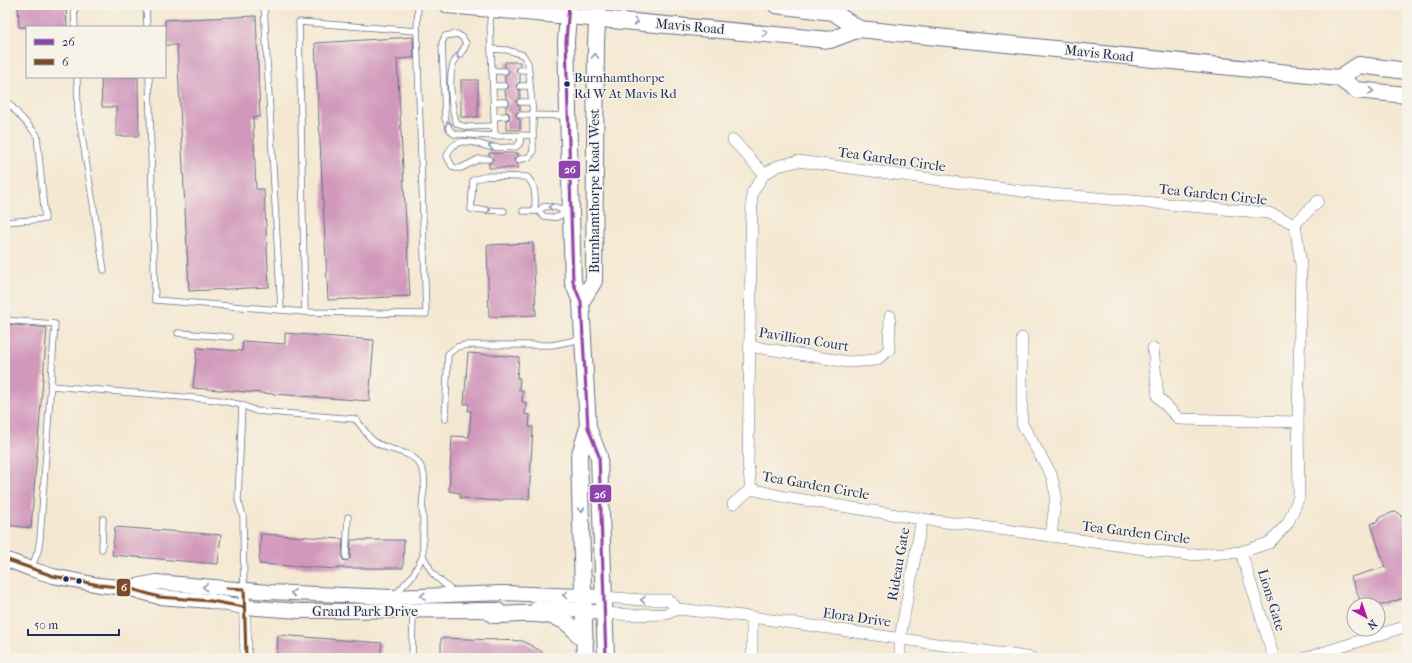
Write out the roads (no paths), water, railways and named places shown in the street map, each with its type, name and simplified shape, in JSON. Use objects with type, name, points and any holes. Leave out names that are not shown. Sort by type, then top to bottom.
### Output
[{"type":"main road","name":"Mavis Road","points":[[448,5],[492,10],[598,12],[830,40],[859,29],[1339,78],[1356,90],[1407,95]]},
{"type":"main road","name":"Mavis Road","points":[[776,5],[833,12],[859,29]]},
{"type":"main road","name":"Burnhamthorpe Road West","points":[[569,11],[566,41],[568,116],[567,212],[573,282],[581,302],[588,428],[599,456],[606,658]]},
{"type":"main road","name":"Burnhamthorpe Road West","points":[[581,302],[594,281],[596,43],[598,12]]},
{"type":"main road","points":[[1339,78],[1359,65],[1407,71]]},
{"type":"main road","name":"Burnhamthorpe Road West","points":[[585,658],[579,457],[588,428]]},
{"type":"main road","points":[[488,611],[494,615],[548,615],[567,623],[585,641]]},
{"type":"street","points":[[733,140],[764,174]]},
{"type":"street","name":"Tea Garden Circle","points":[[798,161],[1029,192],[1269,213],[1295,224],[1301,264],[1298,422],[1299,497],[1288,523],[1269,543],[1241,552],[1188,555],[922,519],[785,497],[751,489],[748,464],[752,193],[764,174],[778,166],[798,161]]},
{"type":"street","points":[[1295,224],[1318,201]]},
{"type":"street","name":"Pavillion Court","points":[[749,346],[848,362],[876,360],[889,350],[890,316]]},
{"type":"street","points":[[1022,338],[1022,424],[1051,474],[1056,496],[1051,536]]},
{"type":"street","points":[[1153,348],[1158,397],[1179,418],[1298,422]]},
{"type":"street","points":[[733,504],[751,489]]},
{"type":"street","name":"Rideau Gate","points":[[900,658],[900,638],[922,519]]},
{"type":"street","name":"Lions Gate","points":[[1241,552],[1274,658]]},
{"type":"street","name":"Grand Park Drive","points":[[5,559],[53,576],[99,585],[128,588],[159,597],[211,601],[244,607],[300,612],[488,611],[584,604]]},
{"type":"street","name":"Grand Park Drive","points":[[128,588],[157,582],[298,593],[392,598],[504,592],[584,604],[604,605]]},
{"type":"street","points":[[244,589],[246,658]]},
{"type":"street","name":"Elora Drive","points":[[604,605],[642,600],[668,600],[678,609]]},
{"type":"street","name":"Elora Drive","points":[[604,605],[632,615],[666,614],[678,609],[752,617],[1032,658]]},
{"type":"street","points":[[752,617],[752,658]]},
{"type":"street","points":[[1306,658],[1407,626]]},
{"type":"lane","points":[[74,5],[75,26]]},
{"type":"lane","points":[[146,5],[147,26]]},
{"type":"lane","points":[[248,5],[264,6],[281,310]]},
{"type":"lane","points":[[148,78],[156,300],[305,312],[426,314],[417,31],[418,5]]},
{"type":"lane","points":[[492,10],[490,21],[495,136]]},
{"type":"lane","points":[[305,312],[299,22],[417,31]]},
{"type":"lane","points":[[494,126],[466,127],[457,124],[453,115],[450,82],[454,62],[464,50],[466,43],[462,37],[456,34],[445,36],[442,43],[445,118],[449,129],[454,134],[495,136],[533,135]]},
{"type":"lane","points":[[491,49],[508,50],[523,55],[528,63],[533,114],[533,152],[529,157],[518,160]]},
{"type":"lane","points":[[520,70],[528,70]]},
{"type":"lane","points":[[492,71],[505,71]]},
{"type":"lane","points":[[77,78],[78,112],[104,270]]},
{"type":"lane","points":[[493,86],[506,86]]},
{"type":"lane","points":[[520,86],[530,86]]},
{"type":"lane","points":[[5,96],[5,99],[37,135],[45,219],[5,222]]},
{"type":"lane","points":[[494,102],[506,102]]},
{"type":"lane","points":[[520,102],[531,102]]},
{"type":"lane","points":[[520,115],[533,114],[568,116]]},
{"type":"lane","points":[[494,117],[506,116]]},
{"type":"lane","points":[[489,160],[479,159],[461,168],[455,168],[452,166],[448,156],[453,145],[468,142],[489,147],[516,147],[520,143],[521,135]]},
{"type":"lane","points":[[504,211],[471,210],[473,180],[487,176],[527,177],[534,186],[537,211],[543,216],[551,217],[557,217],[567,212]]},
{"type":"lane","points":[[523,211],[537,211],[544,206],[551,206],[558,207],[567,212]]},
{"type":"lane","points":[[5,320],[55,324],[40,539],[38,552],[31,569]]},
{"type":"lane","points":[[178,333],[230,337]]},
{"type":"lane","points":[[445,419],[448,354],[457,347],[466,345],[552,345],[582,339]]},
{"type":"lane","points":[[51,386],[218,400],[242,405],[256,411],[355,418],[361,424],[366,434],[375,442],[408,454],[417,461],[425,478],[422,509],[422,556],[413,575],[392,598]]},
{"type":"lane","points":[[242,405],[238,500],[243,516],[244,589]]},
{"type":"lane","points":[[346,557],[348,517]]},
{"type":"lane","points":[[102,549],[103,519]]},
{"type":"lane","points":[[422,556],[433,574],[456,594]]},
{"type":"lane","points":[[412,658],[413,611]]},
{"type":"place","name":"Burnhamthorpe Rd W At Mavis Rd","points":[[567,84]]}]
